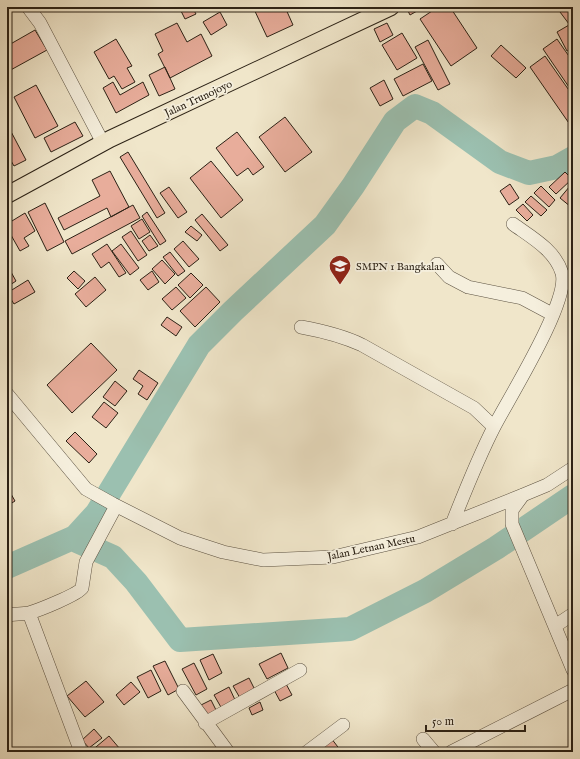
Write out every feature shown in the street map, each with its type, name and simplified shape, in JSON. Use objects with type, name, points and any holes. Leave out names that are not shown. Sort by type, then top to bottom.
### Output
[{"type":"main road","name":"Jalan Trunojoyo","points":[[7,195],[103,143],[391,7]]},
{"type":"street","points":[[28,7],[40,23],[103,143]]},
{"type":"street","points":[[452,524],[494,426],[530,365],[561,291],[562,274],[557,263],[542,244],[513,224]]},
{"type":"street","points":[[437,264],[449,277],[468,287],[522,298],[552,314]]},
{"type":"street","points":[[301,327],[349,339],[362,345],[474,408],[494,426]]},
{"type":"street","name":"Jalan Letnan Mestu","points":[[7,394],[86,489],[114,505],[180,538],[223,552],[263,560],[333,557],[418,537],[547,485],[573,468]]},
{"type":"street","points":[[512,526],[512,510],[523,495]]},
{"type":"street","points":[[7,615],[29,613],[79,591],[82,588],[86,562],[114,505]]},
{"type":"street","points":[[492,508],[512,526],[573,670]]},
{"type":"street","points":[[29,613],[81,752]]},
{"type":"street","points":[[554,626],[573,614]]},
{"type":"street","points":[[205,723],[300,670]]},
{"type":"street","points":[[451,752],[573,690]]},
{"type":"street","points":[[183,691],[205,723],[228,752]]},
{"type":"street","points":[[307,752],[343,725]]},
{"type":"street","points":[[423,739],[434,752]]},
{"type":"building","points":[[179,7],[192,7],[196,14],[185,19]]},
{"type":"building","points":[[253,7],[285,7],[293,25],[267,37]]},
{"type":"building","points":[[406,7],[424,7],[410,15]]},
{"type":"building","points":[[438,7],[450,7],[477,48],[451,66],[420,19]]},
{"type":"building","points":[[566,7],[571,7],[573,10],[573,20],[569,24],[560,12]]},
{"type":"building","points":[[220,12],[227,25],[211,35],[203,22]]},
{"type":"building","points":[[177,23],[187,42],[201,34],[212,56],[170,78],[158,54],[163,51],[155,34]]},
{"type":"building","points":[[387,23],[393,35],[380,42],[374,29]]},
{"type":"building","points":[[569,25],[573,32],[573,48],[567,51],[557,32]]},
{"type":"building","points":[[35,30],[47,50],[7,72],[7,46]]},
{"type":"building","points":[[402,33],[417,58],[397,70],[382,45]]},
{"type":"building","points":[[116,39],[132,66],[127,68],[135,82],[122,89],[114,76],[109,79],[94,52]]},
{"type":"building","points":[[557,39],[573,62],[573,93],[543,49]]},
{"type":"building","points":[[428,40],[450,84],[438,90],[415,47]]},
{"type":"building","points":[[501,45],[526,68],[516,78],[491,56]]},
{"type":"building","points":[[545,56],[573,96],[573,129],[530,67]]},
{"type":"building","points":[[423,64],[432,81],[403,96],[394,79]]},
{"type":"building","points":[[165,67],[175,89],[159,96],[149,75]]},
{"type":"building","points":[[384,80],[393,99],[380,106],[370,88]]},
{"type":"building","points":[[113,82],[120,95],[143,82],[149,95],[116,113],[103,88]]},
{"type":"building","points":[[36,85],[58,126],[35,138],[14,97]]},
{"type":"building","points":[[285,117],[312,152],[285,172],[259,137]]},
{"type":"building","points":[[75,122],[83,136],[51,152],[44,138]]},
{"type":"building","points":[[7,124],[26,160],[14,166],[7,154]]},
{"type":"building","points":[[237,132],[264,167],[253,175],[248,168],[237,176],[216,148]]},
{"type":"building","points":[[128,152],[165,213],[157,218],[120,157]]},
{"type":"building","points":[[211,161],[243,200],[221,218],[190,178]]},
{"type":"building","points":[[110,171],[129,207],[111,217],[107,208],[64,230],[58,218],[100,196],[92,180]]},
{"type":"building","points":[[565,172],[572,179],[556,194],[549,187]]},
{"type":"building","points":[[510,184],[519,198],[509,205],[500,191]]},
{"type":"building","points":[[541,186],[555,200],[549,207],[534,193]]},
{"type":"building","points":[[570,186],[573,188],[573,204],[571,207],[560,198]]},
{"type":"building","points":[[169,187],[187,212],[178,218],[160,193]]},
{"type":"building","points":[[531,196],[547,210],[541,216],[525,202]]},
{"type":"building","points":[[45,203],[64,242],[47,251],[28,212]]},
{"type":"building","points":[[523,204],[533,215],[527,221],[516,210]]},
{"type":"building","points":[[133,205],[140,218],[72,254],[65,241]]},
{"type":"building","points":[[147,212],[166,241],[160,245],[142,216]]},
{"type":"building","points":[[25,213],[35,231],[24,238],[29,246],[20,251],[7,228],[7,224]]},
{"type":"building","points":[[202,214],[228,245],[220,251],[195,220]]},
{"type":"building","points":[[142,219],[150,232],[139,239],[131,226]]},
{"type":"building","points":[[191,226],[202,235],[197,241],[185,232]]},
{"type":"building","points":[[131,231],[147,255],[138,261],[122,237]]},
{"type":"building","points":[[150,235],[158,246],[149,251],[142,241]]},
{"type":"building","points":[[183,241],[199,259],[189,267],[174,249]]},
{"type":"building","points":[[107,244],[126,273],[119,277],[109,262],[101,268],[92,254]]},
{"type":"building","points":[[121,244],[139,268],[130,275],[112,251]]},
{"type":"building","points":[[170,252],[185,271],[178,276],[163,257]]},
{"type":"building","points":[[162,260],[175,274],[165,284],[152,269]]},
{"type":"building","points":[[74,271],[85,281],[78,289],[67,278]]},
{"type":"building","points":[[152,271],[159,282],[148,290],[140,280]]},
{"type":"building","points":[[11,272],[16,281],[7,287],[7,275]]},
{"type":"building","points":[[191,273],[203,285],[190,298],[178,285]]},
{"type":"building","points":[[95,277],[106,290],[86,307],[75,294]]},
{"type":"building","points":[[28,280],[35,292],[14,304],[7,293]]},
{"type":"building","points":[[176,287],[186,298],[172,310],[162,299]]},
{"type":"building","points":[[206,287],[220,302],[195,327],[180,311]]},
{"type":"building","points":[[167,317],[182,327],[176,336],[161,325]]},
{"type":"building","points":[[91,343],[117,370],[72,413],[47,385]]},
{"type":"building","points":[[139,370],[158,383],[147,400],[138,394],[143,386],[133,379]]},
{"type":"building","points":[[115,381],[127,391],[115,406],[103,397]]},
{"type":"building","points":[[104,402],[118,413],[106,428],[92,417]]},
{"type":"building","points":[[75,432],[97,454],[89,463],[66,441]]},
{"type":"building","points":[[7,487],[15,501],[7,506]]},
{"type":"building","points":[[281,653],[288,668],[267,679],[259,664]]},
{"type":"building","points":[[213,654],[222,673],[209,680],[200,660]]},
{"type":"building","points":[[165,661],[179,689],[168,695],[153,666]]},
{"type":"building","points":[[194,663],[207,689],[196,695],[182,669]]},
{"type":"building","points":[[151,670],[161,691],[148,698],[137,677]]},
{"type":"building","points":[[249,678],[255,690],[240,698],[233,686]]},
{"type":"building","points":[[86,681],[104,702],[85,717],[67,696]]},
{"type":"building","points":[[131,682],[140,692],[124,705],[116,695]]},
{"type":"building","points":[[285,682],[292,695],[280,701],[273,688]]},
{"type":"building","points":[[229,687],[236,702],[222,709],[214,695]]},
{"type":"building","points":[[211,700],[217,712],[205,718],[199,706]]},
{"type":"building","points":[[260,702],[263,710],[252,715],[249,708]]},
{"type":"building","points":[[94,729],[102,738],[89,748],[82,740]]},
{"type":"building","points":[[109,736],[120,749],[116,752],[90,752]]},
{"type":"building","points":[[331,738],[341,751],[314,752]]},
{"type":"waterway","points":[[7,567],[75,537],[97,513],[199,345],[325,225],[353,186],[395,121],[415,106],[432,113],[500,162],[529,173],[557,167],[573,158]]},
{"type":"waterway","points":[[75,537],[77,541],[113,557],[136,582],[180,640],[350,629],[425,591],[496,548],[573,496]]},
{"type":"place","name":"SMPN 1 Bangkalan","points":[[340,286]]}]
